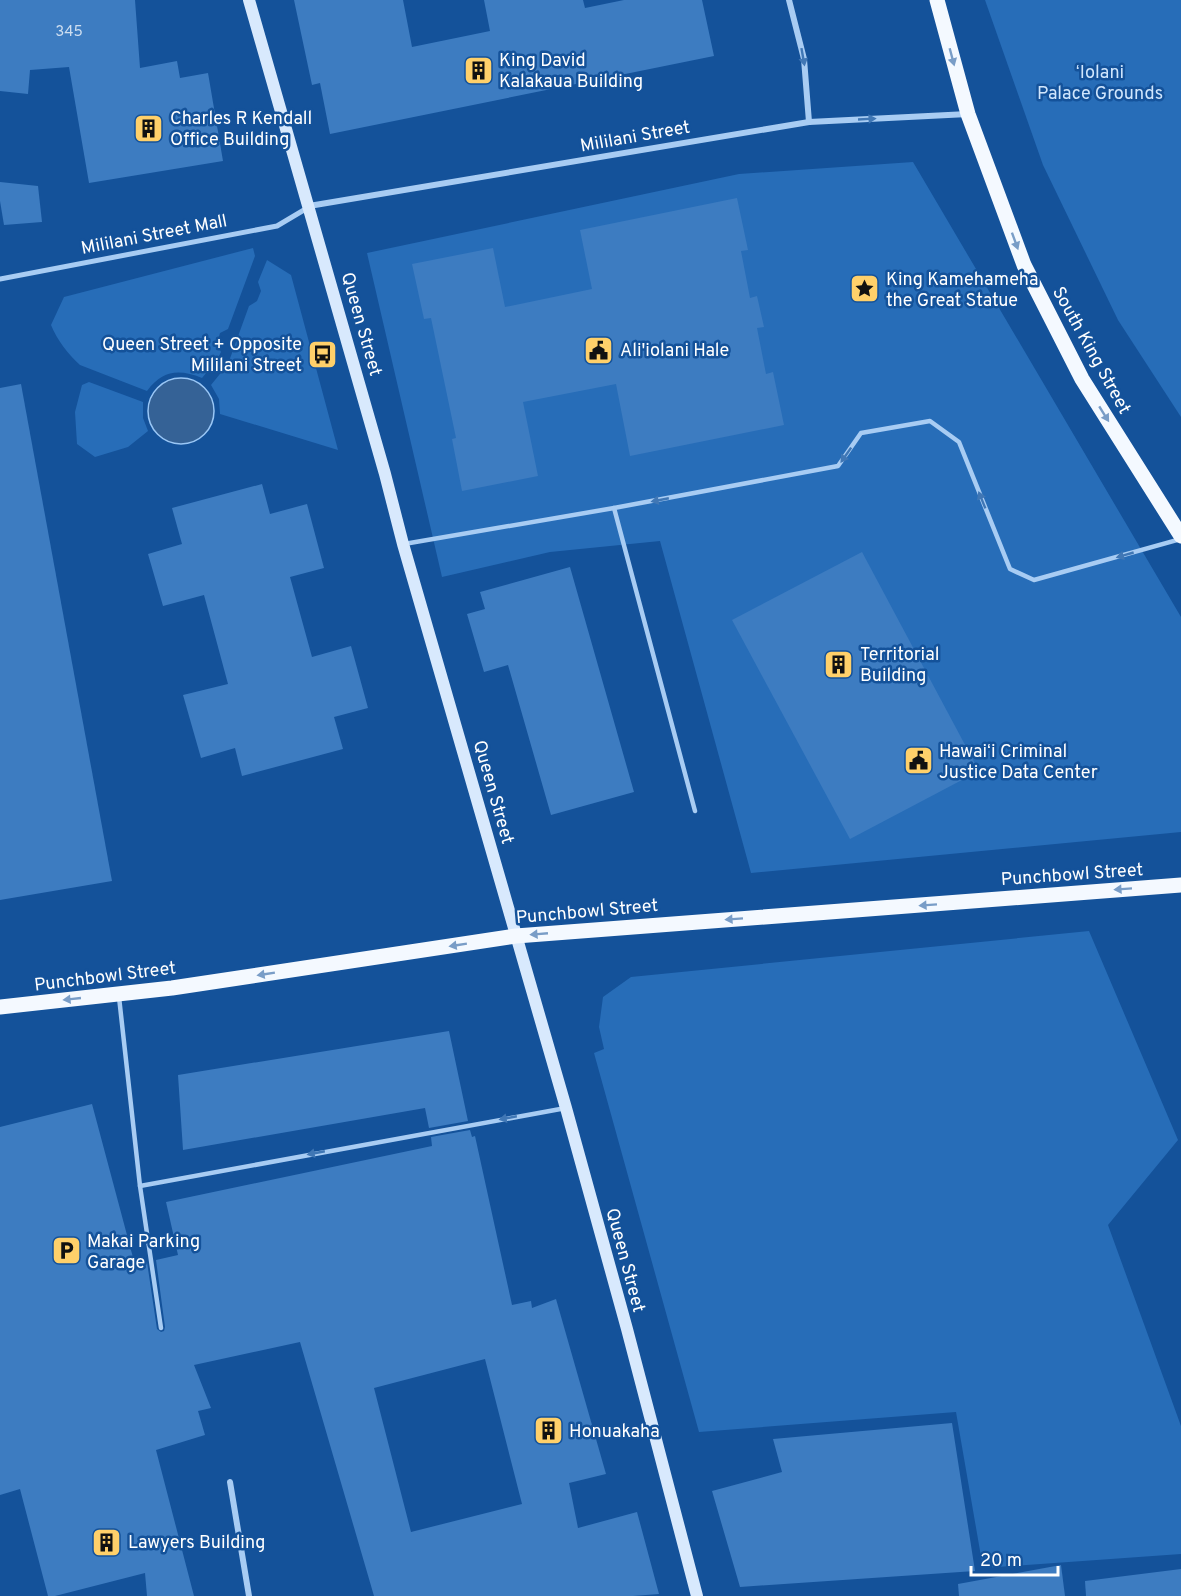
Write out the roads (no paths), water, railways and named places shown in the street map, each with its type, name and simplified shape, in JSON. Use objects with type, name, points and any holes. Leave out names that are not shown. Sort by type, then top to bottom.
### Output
[{"type":"main road","name":"Queen Street","points":[[249,0],[566,1108],[697,1596]]},
{"type":"main road","name":"South King Street","points":[[937,0],[968,114],[1024,265],[1082,379],[1181,537]]},
{"type":"main road","name":"Punchbowl Street","points":[[0,1007],[183,986],[516,936],[1181,885]]},
{"type":"street","points":[[789,0],[804,59],[809,123]]},
{"type":"street","name":"Mililani Street","points":[[309,206],[809,123],[968,114]]},
{"type":"street","name":"Mililani Street Mall","points":[[0,279],[277,226],[309,206]]},
{"type":"street","points":[[230,1482],[249,1596]]},
{"type":"lane","points":[[404,544],[838,466],[861,433],[930,421],[958,442],[1010,569],[1034,580],[1181,537]]},
{"type":"lane","points":[[614,508],[695,811]]},
{"type":"lane","points":[[118,994],[140,1186],[161,1328]]},
{"type":"lane","points":[[140,1186],[566,1108]]},
{"type":"place","name":"King David Kalakaua Building","points":[[478,70]]},
{"type":"place","name":"Charles R Kendall Office Building","points":[[149,128]]},
{"type":"place","name":"King Kamehameha the Great Statue","points":[[865,289]]},
{"type":"place","name":"Ali'iolani Hale","points":[[599,350]]},
{"type":"place","name":"Queen Street + Opposite Mililani Street","points":[[323,354]]},
{"type":"place","name":"Territorial Building","points":[[839,664]]},
{"type":"place","name":"Hawaiʻi Criminal Justice Data Center","points":[[918,761]]},
{"type":"place","name":"Makai Parking Garage","points":[[66,1251]]},
{"type":"place","name":"Honuakaha","points":[[548,1431]]},
{"type":"place","name":"Lawyers Building","points":[[107,1542]]},
{"type":"park label","name":"ʻIolani Palace Grounds","points":[[1100,82]]}]
